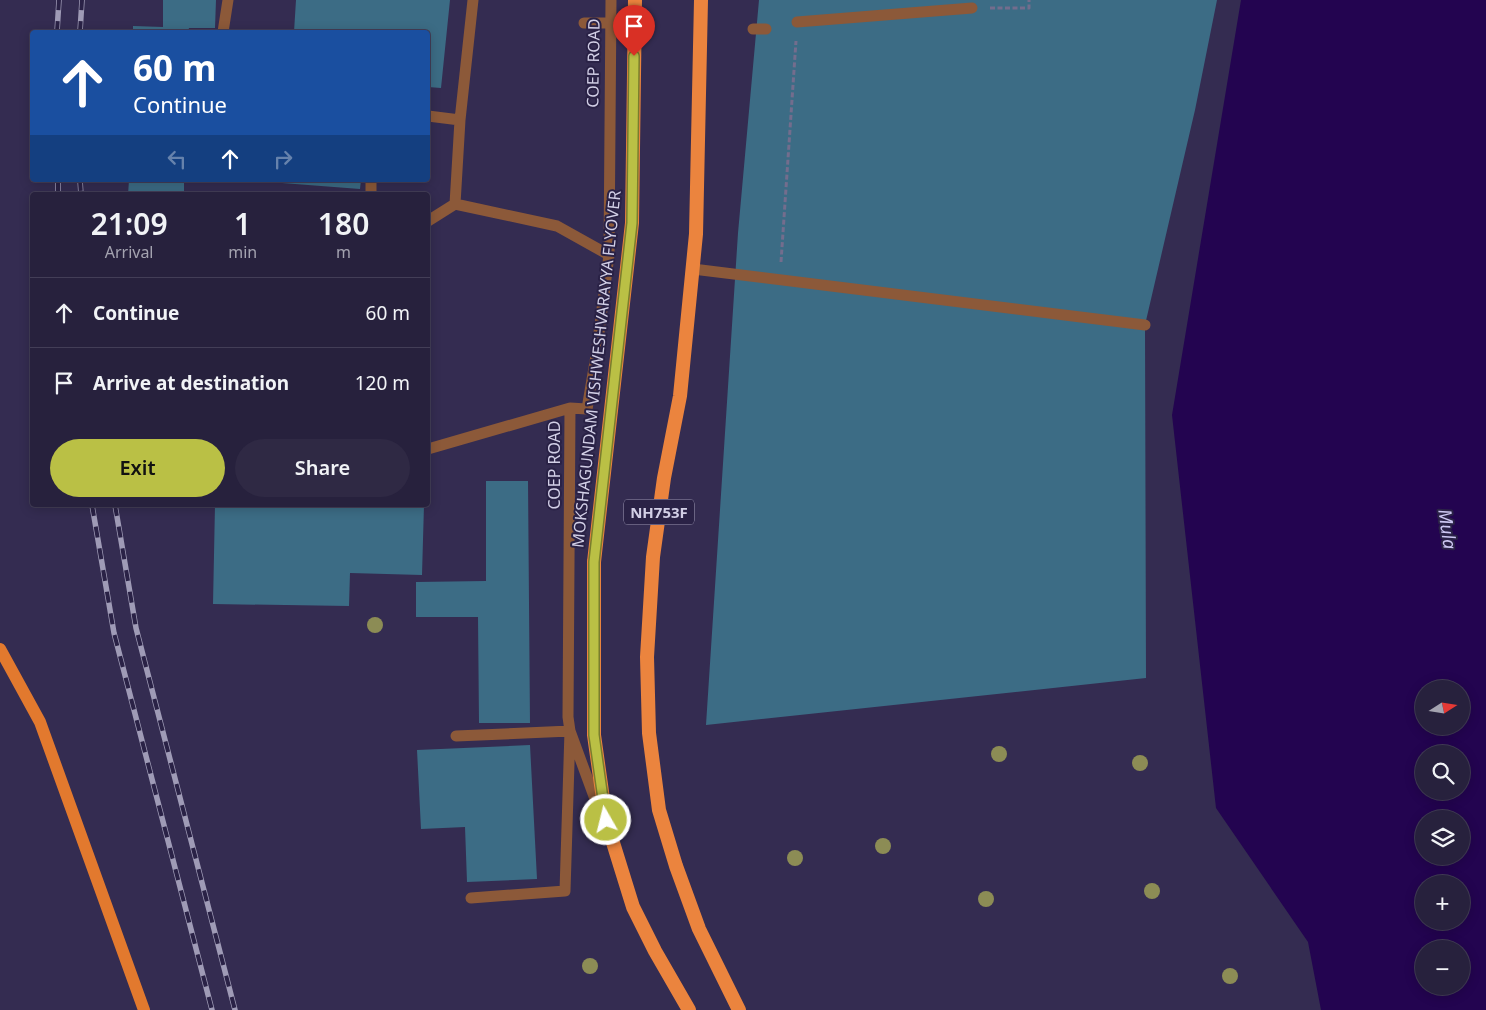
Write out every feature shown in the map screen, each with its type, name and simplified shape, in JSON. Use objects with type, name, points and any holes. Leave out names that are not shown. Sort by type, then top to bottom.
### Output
[{"type":"highway","name":"MOKSHAGUNDAM VISHWESHVARAYYA FLYOVER","points":[[633,907],[606,820],[594,735],[594,562],[632,223],[635,0]]},
{"type":"highway","name":"NH753F","points":[[701,0],[699,156],[693,269],[680,396],[664,478],[653,557],[647,657],[649,733],[659,810],[676,866],[699,929],[739,1010]]},
{"type":"highway","name":"NH753F","points":[[633,907],[655,951],[689,1010]]},
{"type":"main road","points":[[0,649],[40,722],[144,1010]]},
{"type":"lane","points":[[224,30],[228,0]]},
{"type":"lane","points":[[455,204],[460,120],[473,0]]},
{"type":"lane","name":"COEP ROAD","points":[[611,0],[608,255],[596,356],[587,409],[570,408],[568,717],[570,731],[633,907]]},
{"type":"lane","points":[[797,22],[972,8]]},
{"type":"lane","points":[[584,22],[610,23]]},
{"type":"lane","points":[[753,29],[766,29]]},
{"type":"lane","points":[[430,116],[460,120]]},
{"type":"lane","points":[[430,220],[455,204],[557,226],[608,255]]},
{"type":"lane","points":[[693,269],[1145,325]]},
{"type":"lane","points":[[430,448],[570,408]]},
{"type":"lane","points":[[456,736],[570,731],[565,892],[471,898]]},
{"type":"path","points":[[972,8],[1029,8],[1029,0]]},
{"type":"path","points":[[780,280],[797,22]]},
{"type":"water","name":"Mula","points":[[1241,0],[1486,0],[1486,1010],[1321,1010],[1308,942],[1216,808],[1172,415]]},
{"type":"building","points":[[163,0],[216,0],[215,28],[133,30],[133,26],[163,27]]},
{"type":"building","points":[[296,0],[450,0],[441,88],[430,87],[430,30],[294,30]]},
{"type":"building","points":[[759,0],[1217,0],[1195,110],[1145,325],[1146,678],[706,725],[738,233]]},
{"type":"building","points":[[129,182],[184,182],[184,192],[128,192]]},
{"type":"building","points":[[282,182],[361,182],[360,189]]},
{"type":"building","points":[[486,481],[528,481],[530,723],[479,723],[478,617],[416,617],[416,582],[486,581]]},
{"type":"building","points":[[215,507],[424,507],[422,575],[350,573],[349,606],[213,604]]},
{"type":"building","points":[[530,745],[537,879],[467,882],[465,827],[421,829],[417,750]]},
{"type":"railway","points":[[57,30],[59,0]]},
{"type":"railway","points":[[80,30],[82,0]]},
{"type":"railway","points":[[58,182],[58,192]]},
{"type":"railway","points":[[80,182],[81,192]]},
{"type":"railway","points":[[92,507],[114,633],[212,1010]]},
{"type":"railway","points":[[115,507],[136,628],[235,1010]]},
{"type":"route","points":[[606,820],[594,735],[594,562],[632,223],[634,56]]}]
